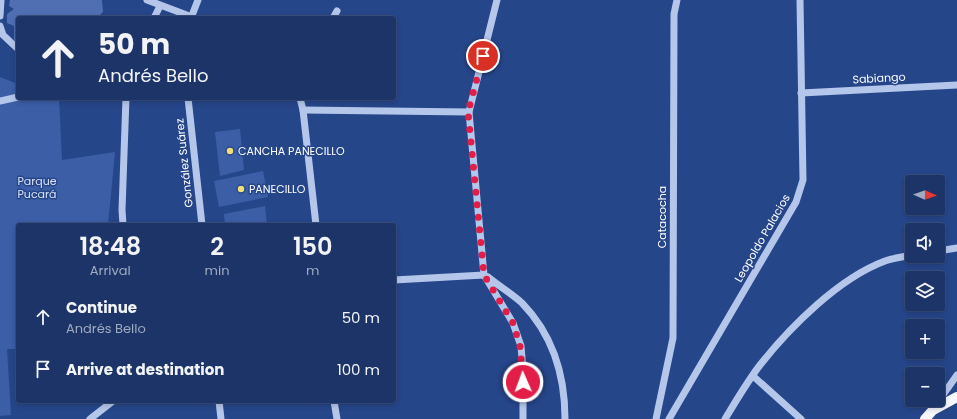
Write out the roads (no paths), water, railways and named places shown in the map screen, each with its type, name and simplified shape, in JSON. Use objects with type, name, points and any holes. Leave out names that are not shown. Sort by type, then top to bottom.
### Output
[{"type":"main road","points":[[925,419],[933,410],[957,397]]},
{"type":"street","points":[[0,16],[1,0]]},
{"type":"street","points":[[147,0],[187,16]]},
{"type":"street","points":[[193,16],[198,0]]},
{"type":"street","points":[[497,0],[468,112],[484,275],[513,323],[520,346],[523,370],[523,419]]},
{"type":"street","name":"Catacocha","points":[[671,0],[674,14]]},
{"type":"street","name":"Catacocha","points":[[656,419],[673,338],[674,14],[677,0]]},
{"type":"street","name":"Leopoldo Palacios","points":[[669,419],[796,202],[803,180],[800,0]]},
{"type":"street","points":[[155,16],[160,6]]},
{"type":"street","points":[[334,16],[337,11]]},
{"type":"street","points":[[0,26],[4,35],[16,48]]},
{"type":"street","name":"Sabiango","points":[[801,93],[957,84]]},
{"type":"street","points":[[0,101],[16,97]]},
{"type":"street","points":[[123,223],[126,100]]},
{"type":"street","name":"González Suárez","points":[[188,100],[202,223]]},
{"type":"street","points":[[300,100],[303,110],[316,223]]},
{"type":"street","points":[[303,110],[468,112]]},
{"type":"street","points":[[945,250],[957,248]]},
{"type":"street","points":[[725,419],[759,366],[798,323],[858,274],[886,261],[905,257]]},
{"type":"street","points":[[396,280],[484,275],[522,303],[545,333],[554,350],[565,393],[566,419]]},
{"type":"street","points":[[933,410],[957,375]]},
{"type":"street","points":[[753,376],[801,419]]},
{"type":"street","points":[[90,419],[110,403]]},
{"type":"street","points":[[219,403],[221,419]]},
{"type":"street","points":[[334,403],[337,419]]},
{"type":"place","name":"CANCHA PANECILLO","points":[[230,151]]},
{"type":"place","name":"PANECILLO","points":[[241,189]]},
{"type":"park label","name":"Parque Pucará","points":[[37,187]]}]
